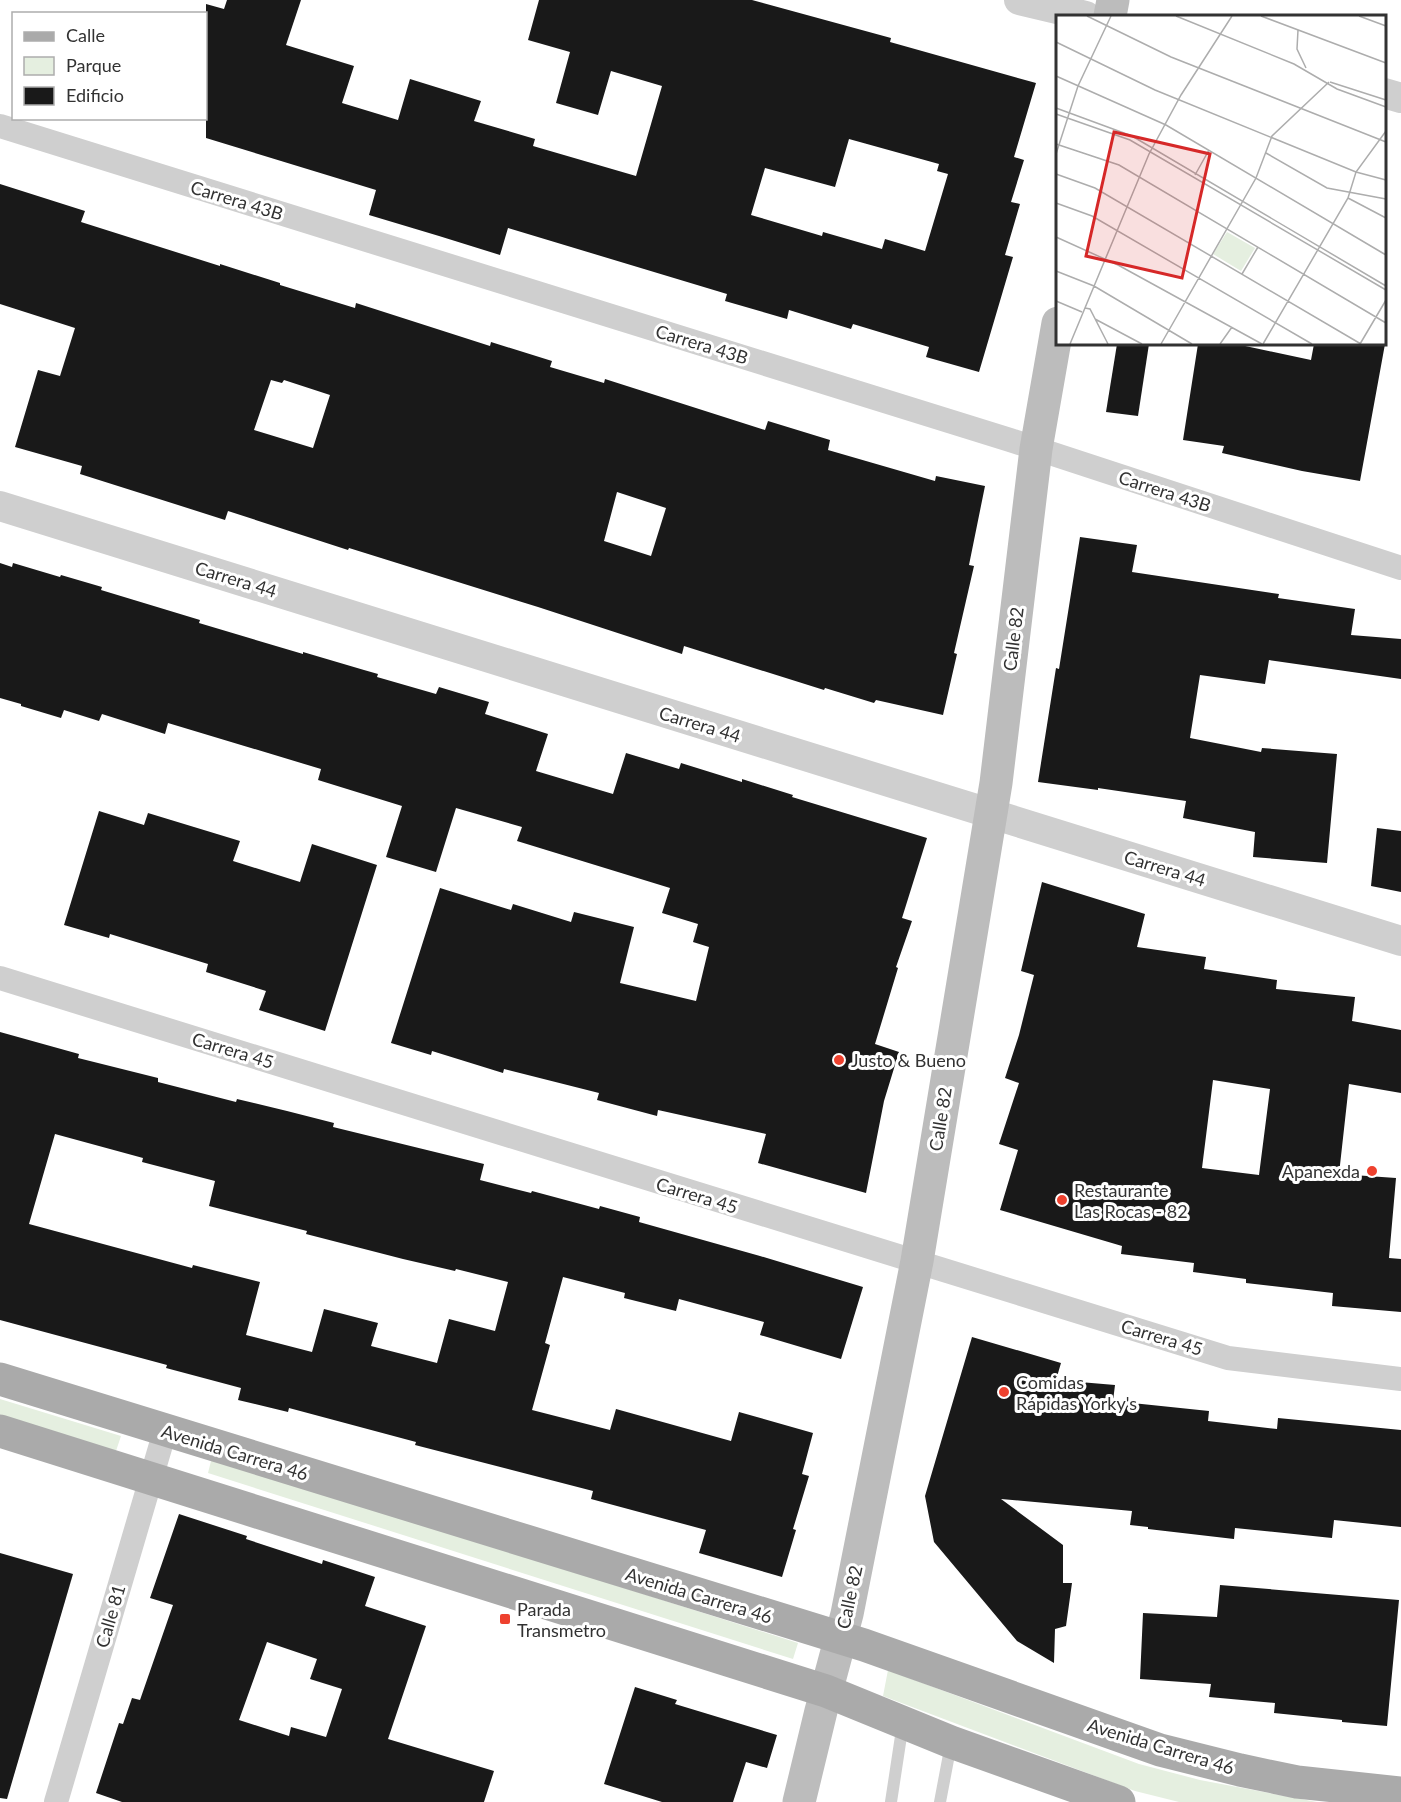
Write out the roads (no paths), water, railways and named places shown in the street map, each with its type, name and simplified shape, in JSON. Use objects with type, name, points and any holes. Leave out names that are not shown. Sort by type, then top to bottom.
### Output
[{"type":"main road","points":[[1110,15],[1113,0]]},
{"type":"main road","name":"Calle 82","points":[[804,1801],[826,1691],[849,1603],[917,1261],[996,783],[1036,449],[1056,334]]},
{"type":"main road","name":"Avenida Carrera 46","points":[[0,1379],[840,1638],[1160,1750],[1297,1782],[1401,1793]]},
{"type":"main road","points":[[0,1431],[826,1691],[951,1742],[1119,1802]]},
{"type":"street","points":[[1019,0],[1082,15]]},
{"type":"street","points":[[1386,94],[1401,98]]},
{"type":"street","name":"Carrera 43B","points":[[0,126],[1036,449],[1401,568]]},
{"type":"street","name":"Carrera 44","points":[[0,506],[1401,941]]},
{"type":"street","name":"Carrera 45","points":[[0,978],[1228,1358],[1401,1379]]},
{"type":"street","name":"Calle 81","points":[[56,1802],[165,1431]]},
{"type":"lane","points":[[891,1802],[903,1722]]},
{"type":"lane","points":[[940,1802],[951,1742]]},
{"type":"place","name":"Justo & Bueno","points":[[839,1060]]},
{"type":"place","name":"Apanexda","points":[[1372,1171]]},
{"type":"place","name":"Restaurante Las Rocas - 82","points":[[1062,1200]]},
{"type":"place","name":"Comidas Rápidas Yorky's","points":[[1004,1392]]},
{"type":"place","name":"Parada Transmetro","points":[[505,1619]]}]
